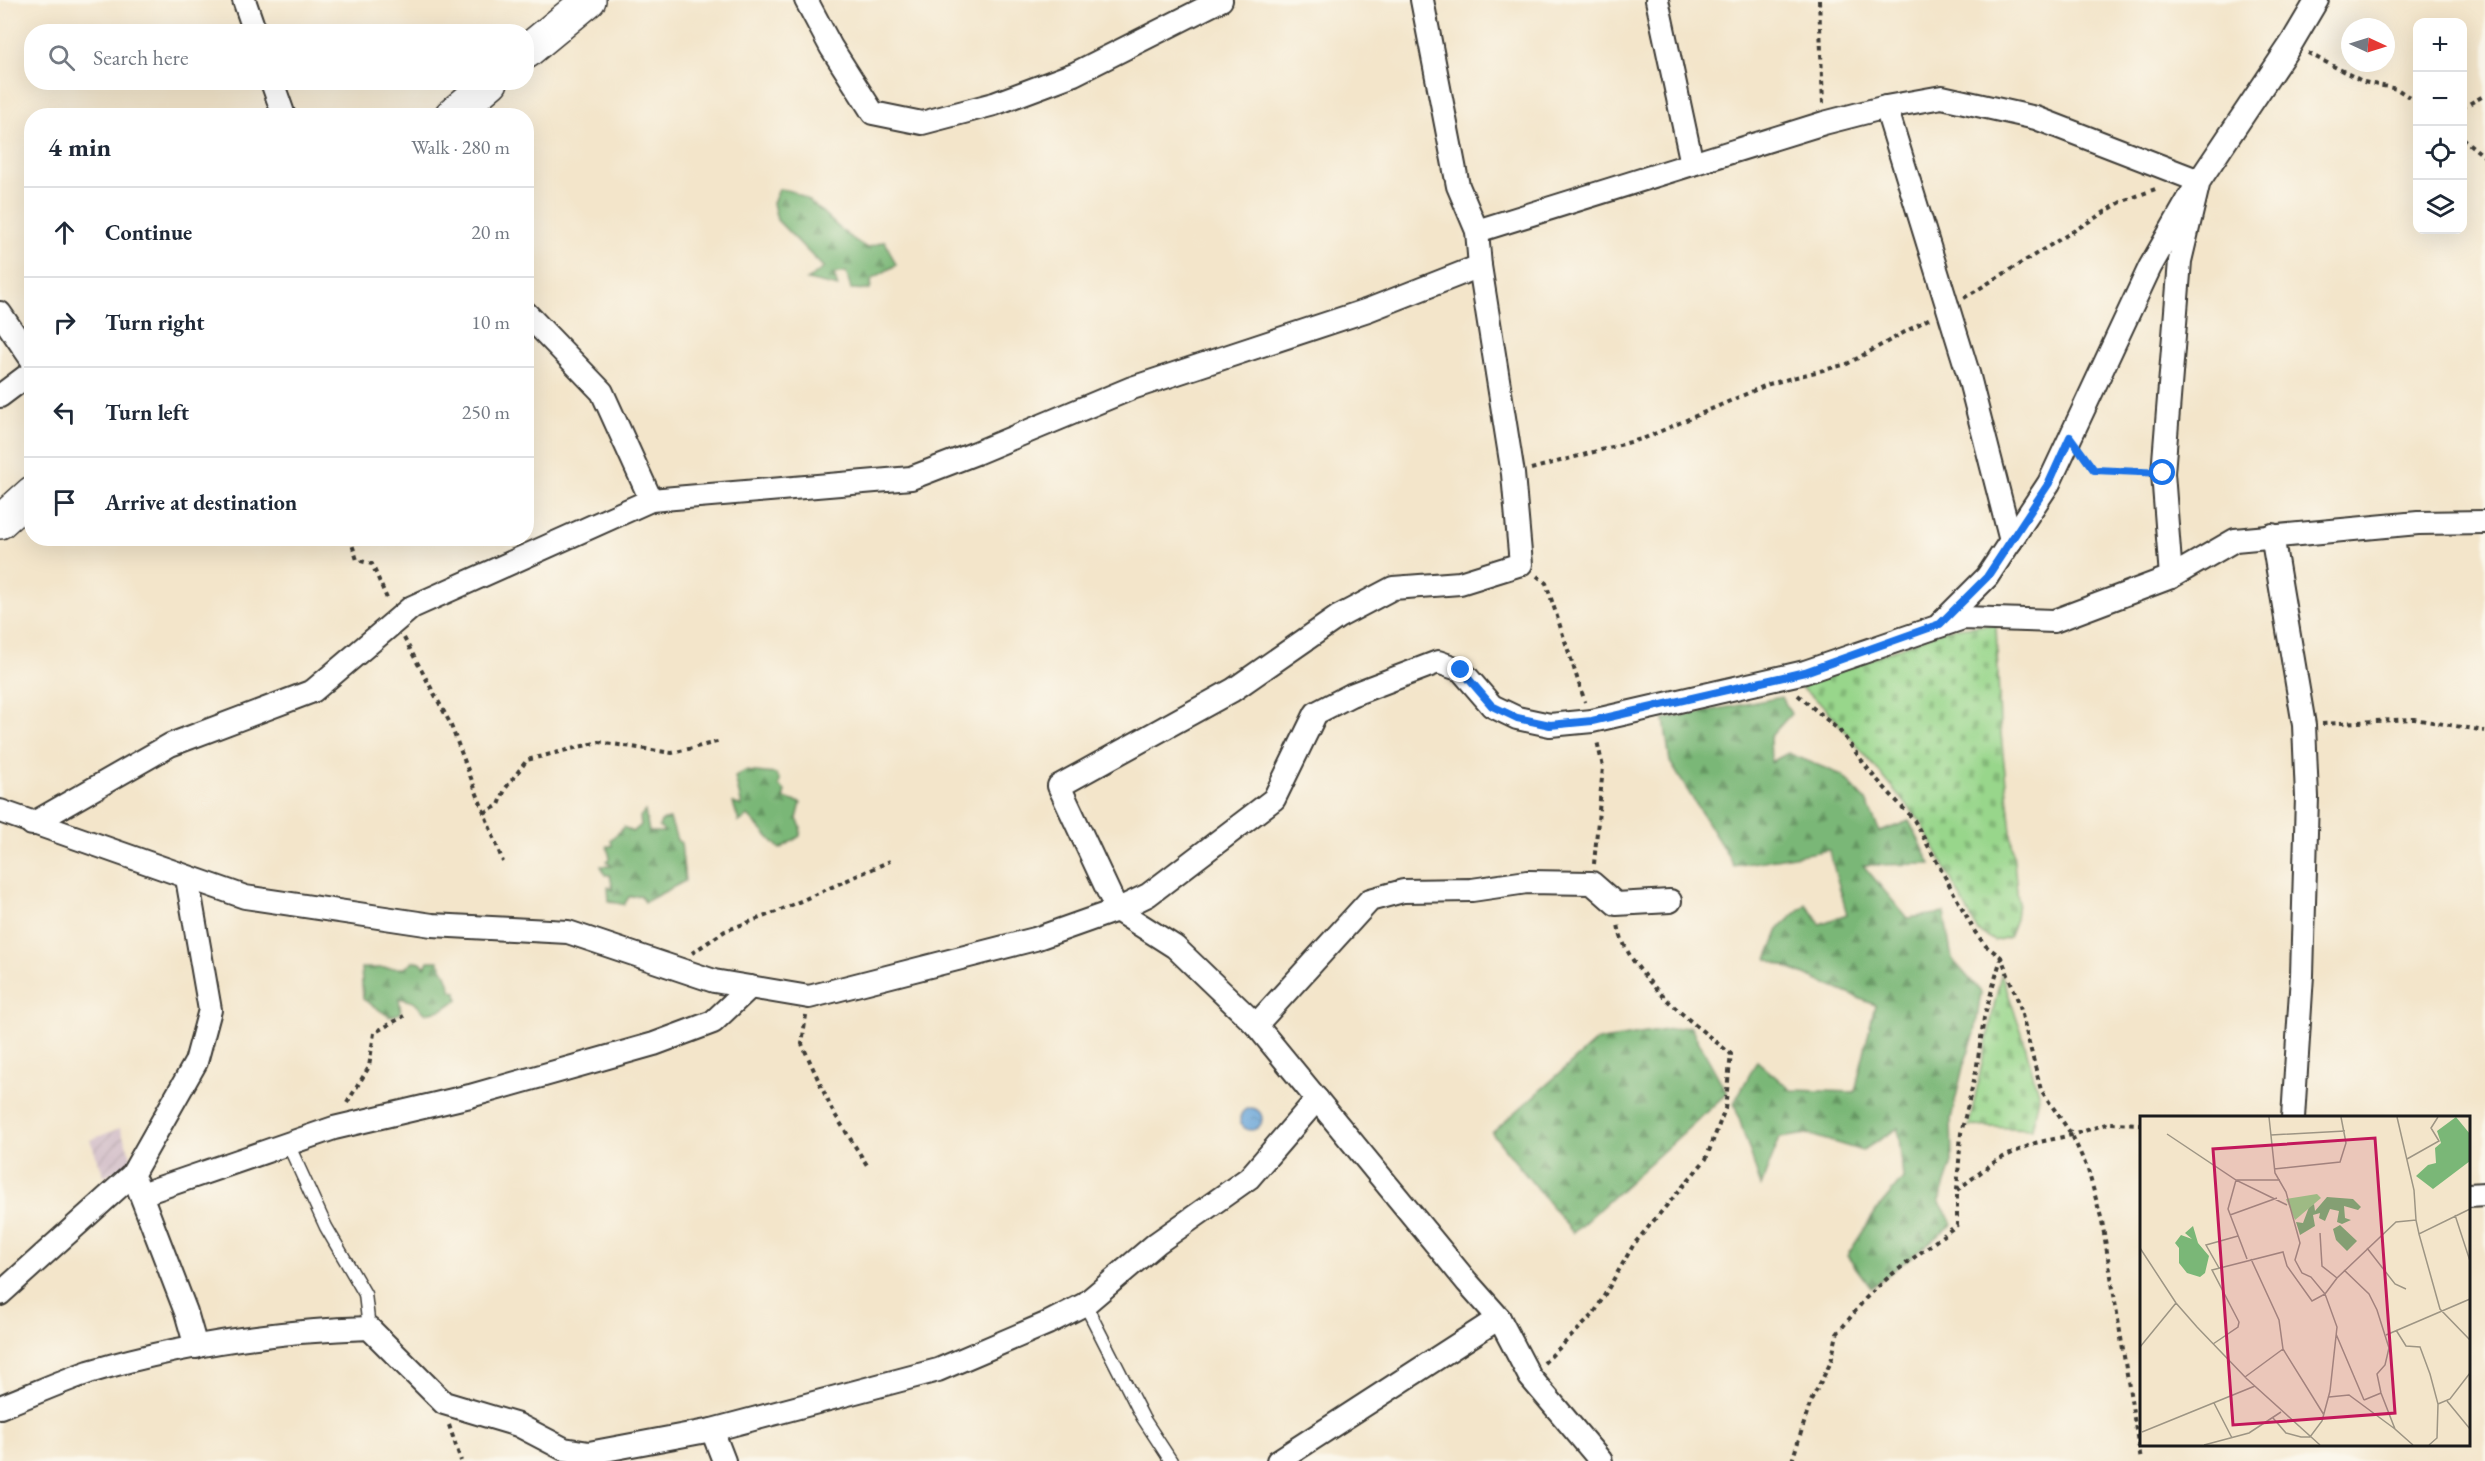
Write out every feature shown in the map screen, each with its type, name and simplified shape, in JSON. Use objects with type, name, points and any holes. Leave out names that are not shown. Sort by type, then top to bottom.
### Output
[{"type":"main road","points":[[534,45],[589,0]]},
{"type":"main road","points":[[460,108],[482,90]]},
{"type":"main road","points":[[0,522],[24,500]]},
{"type":"street","points":[[244,0],[252,24]]},
{"type":"street","points":[[806,0],[831,47],[873,113],[922,123],[994,104],[1074,74],[1221,0]]},
{"type":"street","points":[[1422,0],[1458,186],[1477,231],[1480,266],[1513,474],[1521,564],[1460,584],[1393,588],[1338,617],[1233,690],[1059,786],[1117,910],[1175,947],[1256,1025],[1499,1318],[1530,1377],[1601,1461]]},
{"type":"street","points":[[1657,0],[1692,164]]},
{"type":"street","points":[[1940,624],[1987,577],[2049,483],[2193,179],[2291,44],[2317,0]]},
{"type":"street","points":[[275,90],[281,108]]},
{"type":"street","points":[[1477,231],[1824,123],[1942,96],[2036,118],[2193,179]]},
{"type":"street","points":[[1887,107],[1968,373],[2010,541]]},
{"type":"street","points":[[2171,577],[2163,473],[2180,261],[2193,179]]},
{"type":"street","points":[[32,824],[170,745],[313,690],[412,607],[651,500],[911,478],[1132,388],[1357,314],[1480,266]]},
{"type":"street","points":[[0,313],[24,348]]},
{"type":"street","points":[[534,321],[602,392],[651,500]]},
{"type":"street","points":[[0,396],[24,378]]},
{"type":"street","points":[[0,811],[245,897],[420,923],[568,932],[714,981],[809,997],[1035,939],[1117,910],[1148,895],[1274,799],[1316,713],[1351,695],[1438,663],[1461,670],[1492,706],[1517,718],[1550,725],[1592,721],[1805,672],[1963,618],[2054,621],[2171,577],[2235,540],[2418,523],[2485,522]]},
{"type":"street","points":[[2272,535],[2304,725],[2307,797],[2302,975],[2293,1116]]},
{"type":"street","points":[[187,878],[210,1010],[196,1062],[137,1185],[186,1312],[196,1347]]},
{"type":"street","points":[[1256,1025],[1370,900],[1403,891],[1472,890],[1527,882],[1592,883],[1616,904],[1670,901]]},
{"type":"street","points":[[0,1294],[15,1278],[137,1185],[288,1144],[322,1132],[470,1096],[654,1044],[713,1022],[750,987]]},
{"type":"street","points":[[0,1407],[88,1373],[196,1347],[318,1330],[369,1328],[444,1403],[518,1425],[564,1449],[589,1453],[712,1430],[938,1371],[1048,1323],[1085,1304],[1157,1243],[1249,1178],[1317,1099]]},
{"type":"street","points":[[2470,1195],[2485,1194]]},
{"type":"street","points":[[1278,1461],[1499,1318]]},
{"type":"street","points":[[712,1430],[724,1461]]},
{"type":"lane","points":[[288,1144],[326,1227],[365,1294],[369,1328]]},
{"type":"lane","points":[[1085,1304],[1143,1418],[1171,1461]]},
{"type":"path","points":[[1819,0],[1824,123]]},
{"type":"path","points":[[2291,44],[2364,82],[2397,89],[2413,100]]},
{"type":"path","points":[[2467,106],[2485,95]]},
{"type":"path","points":[[2467,141],[2485,157]]},
{"type":"path","points":[[1513,474],[1645,438],[1768,384],[1847,364],[1948,308],[2121,202],[2193,179]]},
{"type":"path","points":[[2070,437],[2094,470],[2163,473]]},
{"type":"path","points":[[353,546],[357,560],[372,564],[406,641],[450,723],[502,862]]},
{"type":"path","points":[[1521,564],[1546,583],[1592,721],[1603,767],[1592,883]]},
{"type":"path","points":[[1779,677],[1840,731],[1871,773],[1914,820],[1975,932],[1986,946],[2001,957],[2019,1003],[2041,1089],[2072,1135],[2088,1170],[2102,1221],[2142,1461]]},
{"type":"path","points":[[2304,725],[2414,719],[2485,730]]},
{"type":"path","points":[[484,813],[499,804],[505,789],[527,760],[599,742],[672,753],[722,741]]},
{"type":"path","points":[[671,966],[725,931],[776,912],[890,861]]},
{"type":"path","points":[[1530,1377],[1593,1315],[1634,1244],[1706,1159],[1725,1109],[1731,1054],[1651,985],[1620,936],[1616,904]]},
{"type":"path","points":[[1792,1461],[1811,1401],[1831,1362],[1837,1334],[1866,1298],[1891,1275],[1957,1225],[1960,1133],[1976,1072],[1984,1018],[2001,957]]},
{"type":"path","points":[[809,997],[802,1044],[832,1110],[867,1165]]},
{"type":"path","points":[[322,1132],[352,1098],[369,1067],[374,1033],[404,1016]]},
{"type":"path","points":[[1957,1190],[1997,1160],[2035,1143],[2072,1135],[2109,1123],[2140,1124]]},
{"type":"path","points":[[444,1403],[461,1461]]},
{"type":"shaded area","points":[[120,1128],[134,1164],[104,1176],[90,1140]]},
{"type":"green space","points":[[779,189],[789,190],[806,199],[867,248],[885,241],[896,265],[872,279],[870,290],[851,289],[846,272],[834,274],[838,287],[807,280],[824,268],[777,220],[773,203]]},
{"type":"green space","points":[[1996,624],[2000,724],[2018,901],[2016,919],[2009,937],[1994,941],[1978,931],[1921,822],[1824,706],[1800,687],[1947,629]]},
{"type":"green space","points":[[1782,697],[1791,714],[1770,737],[1771,762],[1788,753],[1842,775],[1866,801],[1880,832],[1909,821],[1931,864],[1863,865],[1907,918],[1944,913],[1952,959],[1981,992],[1975,1033],[1963,1067],[1951,1119],[1952,1163],[1939,1201],[1953,1224],[1871,1288],[1847,1256],[1878,1208],[1903,1178],[1898,1128],[1862,1151],[1807,1134],[1780,1138],[1761,1186],[1734,1103],[1757,1061],[1791,1090],[1855,1092],[1875,1005],[1767,959],[1780,927],[1806,904],[1820,924],[1847,914],[1829,850],[1734,866],[1670,762],[1664,719]]},
{"type":"green space","points":[[745,771],[776,774],[780,780],[779,786],[785,791],[783,798],[801,803],[797,819],[801,827],[800,836],[780,849],[748,816],[739,822],[733,803],[742,806],[735,777]]},
{"type":"green space","points":[[645,811],[649,832],[665,832],[659,827],[661,821],[670,819],[677,840],[681,843],[685,881],[645,902],[640,895],[629,897],[624,905],[609,901],[608,887],[613,890],[610,875],[605,875],[601,866],[612,866],[606,861],[610,858],[607,846],[612,846],[611,840],[624,827],[633,832],[641,825],[640,817]]},
{"type":"green space","points":[[413,961],[421,962],[425,967],[428,961],[438,961],[452,991],[457,992],[458,1000],[441,1010],[425,1013],[414,1002],[399,998],[401,1013],[390,1017],[363,999],[361,968],[405,968]]},
{"type":"green space","points":[[2001,973],[2022,1033],[2039,1097],[2032,1129],[1969,1126]]},
{"type":"green space","points":[[1690,1026],[1727,1093],[1573,1233],[1492,1133],[1596,1041]]},
{"type":"water","points":[[1251,1108],[1259,1111],[1262,1119],[1259,1127],[1251,1130],[1243,1127],[1240,1119],[1243,1111]]},
{"type":"route","points":[[1461,670],[1492,706],[1517,718],[1550,725],[1592,721],[1805,672],[1882,647],[1940,624],[1987,577],[2049,483],[2070,437],[2094,470],[2163,473]]}]
